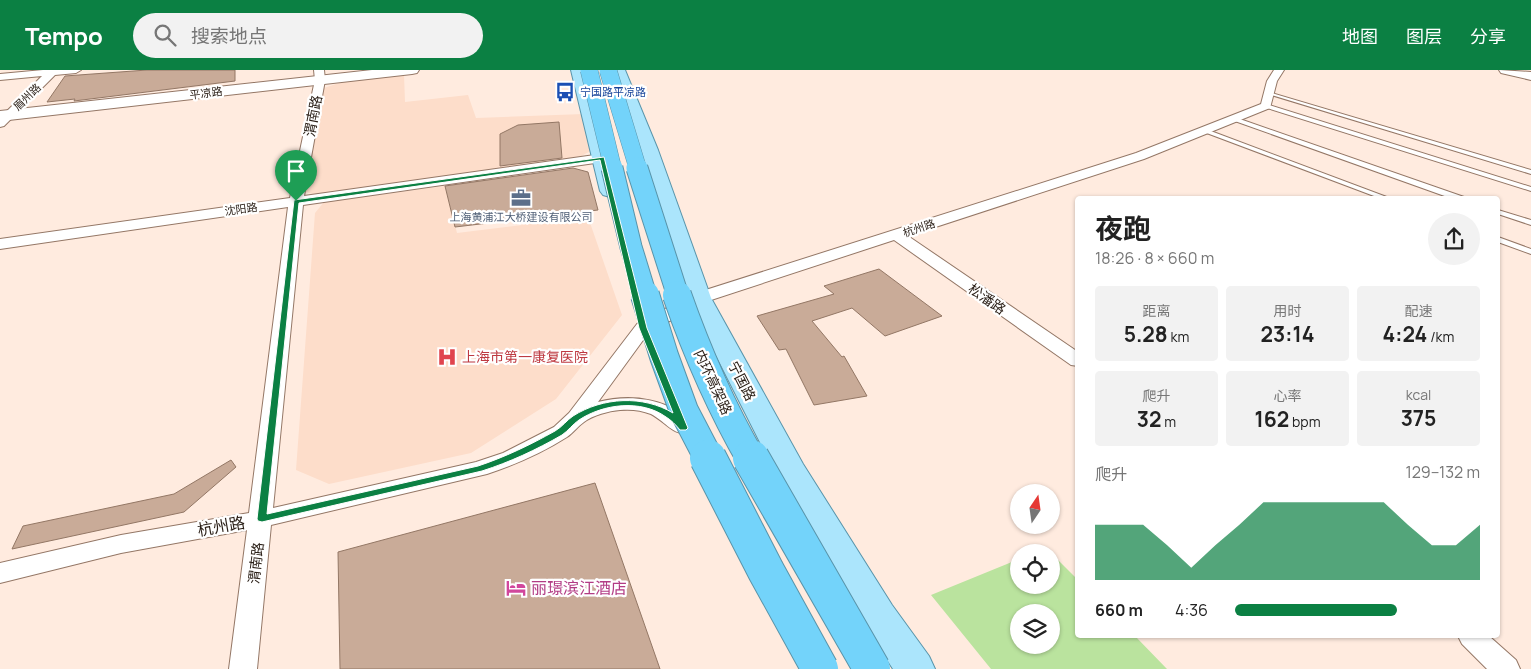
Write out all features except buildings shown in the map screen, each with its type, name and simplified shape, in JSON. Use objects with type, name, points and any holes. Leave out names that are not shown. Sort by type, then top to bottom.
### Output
[{"type":"highway","points":[[589,70],[631,247],[664,356],[684,412],[766,571],[820,669]]},
{"type":"highway","name":"内环高架路","points":[[608,70],[661,248],[715,391],[747,452],[872,669]]},
{"type":"main road","name":"平凉路","points":[[3,119],[320,75],[412,70]]},
{"type":"main road","points":[[578,70],[602,158],[643,328],[683,428],[811,669]]},
{"type":"main road","name":"宁国路","points":[[618,70],[649,150],[699,298],[789,468],[874,608],[915,669]]},
{"type":"main road","points":[[1506,70],[1531,76]]},
{"type":"street","points":[[0,76],[76,70]]},
{"type":"street","points":[[1266,106],[1272,81],[1279,70]]},
{"type":"street","name":"眉州路","points":[[3,119],[54,71]]},
{"type":"street","name":"渭南路","points":[[243,669],[262,519],[296,201],[320,75]]},
{"type":"street","name":"杭州路","points":[[0,573],[121,544],[262,519],[479,469],[511,458],[560,432],[576,418],[643,328],[699,298],[790,267],[897,235],[1140,156],[1266,106]]},
{"type":"street","name":"沈阳路","points":[[0,244],[602,158]]},
{"type":"street","name":"松潘路","points":[[897,235],[1075,359]]},
{"type":"street","name":"杭州路","points":[[576,418],[600,407],[624,402],[650,406],[669,414],[683,428]]},
{"type":"street","points":[[1473,638],[1506,669]]},
{"type":"lane","points":[[1270,93],[1531,172]]},
{"type":"lane","points":[[1266,106],[1531,190]]},
{"type":"lane","points":[[1234,119],[1452,196]]},
{"type":"lane","points":[[1206,130],[1381,196]]},
{"type":"lane","points":[[1500,213],[1531,223]]},
{"type":"lane","points":[[1500,240],[1531,252]]},
{"type":"shaded area","points":[[404,75],[405,102],[468,95],[476,118],[584,114],[592,150],[578,158],[316,195],[306,192],[305,187],[324,88],[345,81]]},
{"type":"shaded area","name":"上海市第一康复医院","points":[[445,186],[457,233],[588,217],[622,315],[556,399],[471,453],[329,484],[296,470],[315,213],[324,202]]},
{"type":"green space","points":[[1060,562],[1075,577],[1075,638],[1137,638],[1167,669],[991,669],[931,595],[1010,563],[1010,594],[1060,594]]},
{"type":"place","name":"宁国路平凉路","points":[[565,92]]},
{"type":"place","name":"上海黄浦江大桥建设有限公司","points":[[521,198]]},
{"type":"place","name":"上海市第一康复医院","points":[[447,357]]},
{"type":"place","name":"丽璟滨江酒店","points":[[516,588]]},
{"type":"route","points":[[602,158],[643,328],[683,428],[669,414],[650,406],[624,402],[600,407],[576,418],[560,432],[533,448],[479,469],[262,519],[296,201],[602,158]]}]
